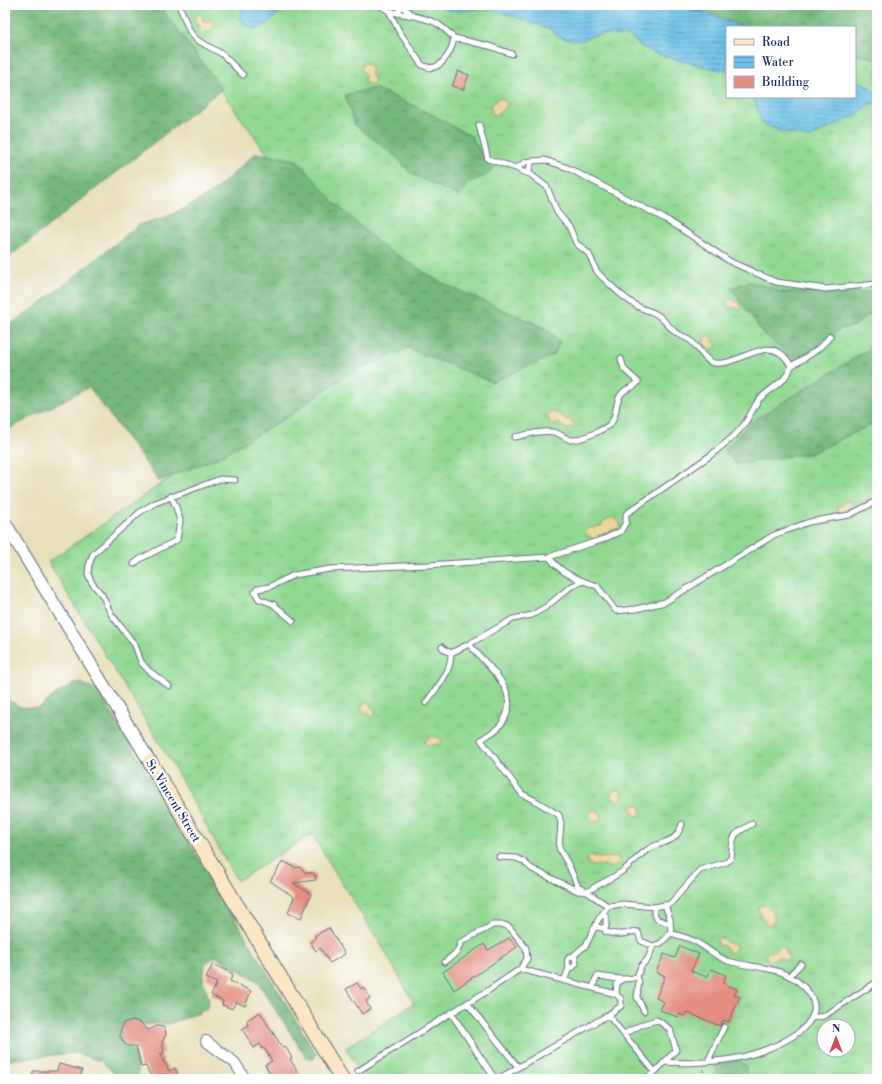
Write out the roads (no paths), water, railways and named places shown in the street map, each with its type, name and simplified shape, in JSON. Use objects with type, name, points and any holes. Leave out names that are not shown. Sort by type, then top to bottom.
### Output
[{"type":"main road","name":"St. Vincent Street","points":[[150,762],[341,1079]]},
{"type":"street","name":"St. Vincent Street","points":[[5,523],[150,762]]},
{"type":"street","points":[[206,1042],[235,1063],[245,1079]]},
{"type":"lane","points":[[179,5],[190,32],[197,40],[222,54],[243,75]]},
{"type":"lane","points":[[379,5],[389,11],[436,23],[454,38],[489,46],[512,54]]},
{"type":"lane","points":[[389,11],[399,31],[421,64],[425,67],[434,67],[443,61],[449,54],[454,38]]},
{"type":"lane","points":[[479,125],[488,159],[530,174],[547,187],[557,212],[569,226],[576,243],[589,254],[599,274],[632,302],[639,307],[657,314],[676,332],[690,340],[712,362],[725,362],[768,348],[776,350],[783,355],[791,366]]},
{"type":"lane","points":[[516,168],[526,162],[545,160],[568,168],[669,221],[731,262],[776,282],[826,289],[877,284]]},
{"type":"lane","points":[[530,174],[529,168],[532,161]]},
{"type":"lane","points":[[294,621],[273,604],[259,599],[255,592],[257,589],[269,587],[294,575],[330,569],[428,566],[549,557],[604,539],[621,531],[626,522],[626,514],[711,455],[734,436],[744,425],[759,399],[783,380],[789,372],[791,366],[807,357],[827,341],[830,336]]},
{"type":"lane","points":[[515,437],[552,431],[571,440],[603,429],[611,423],[615,415],[618,401],[623,392],[635,387],[638,382],[624,369],[621,360]]},
{"type":"lane","points":[[169,686],[148,670],[141,662],[135,645],[111,614],[102,595],[92,583],[88,574],[88,564],[93,554],[140,512],[155,503],[220,479],[235,480]]},
{"type":"lane","points":[[134,564],[140,559],[177,540],[180,521],[176,506],[171,496]]},
{"type":"lane","points":[[549,557],[557,567],[569,575],[597,586],[616,611],[636,609],[665,602],[774,535],[809,522],[849,515],[877,501]]},
{"type":"lane","points":[[442,647],[444,650],[451,653],[513,619],[532,615],[546,607],[570,587],[583,581]]},
{"type":"lane","points":[[469,644],[503,683],[509,706],[505,717],[498,728],[481,740],[522,794],[558,815],[561,823],[559,848],[578,887],[608,906],[624,904],[654,907],[670,904],[700,870],[727,862],[731,858],[733,838],[736,833],[752,824]]},
{"type":"lane","points":[[426,703],[449,670],[451,653]]},
{"type":"lane","points":[[499,857],[516,858],[532,869],[578,891],[587,892],[597,884],[610,879],[623,871],[647,850],[658,844],[672,840],[679,832],[682,824]]},
{"type":"lane","points":[[665,905],[670,918],[671,933]]},
{"type":"lane","points":[[569,968],[567,960],[586,945],[608,906]]},
{"type":"lane","points":[[654,907],[656,919],[670,924]]},
{"type":"lane","points":[[604,914],[606,917],[604,928]]},
{"type":"lane","points":[[358,1071],[520,969],[527,959],[526,948],[510,928],[505,925],[493,925],[461,942],[457,952],[445,962]]},
{"type":"lane","points":[[595,927],[604,928],[606,932],[620,934],[633,931],[638,932],[641,940],[653,946],[661,943],[671,933]]},
{"type":"lane","points":[[664,1062],[680,1063],[737,1058],[771,1048],[808,1025],[814,1013],[814,1003],[810,995],[797,980],[773,969],[727,961],[693,940],[671,933]]},
{"type":"lane","points":[[644,1011],[637,997],[639,981],[637,976],[641,966],[648,959],[653,946]]},
{"type":"lane","points":[[564,981],[569,968],[576,964],[573,956]]},
{"type":"lane","points":[[789,976],[801,964]]},
{"type":"lane","points":[[498,1079],[621,1006],[621,999],[616,994],[520,969]]},
{"type":"lane","points":[[593,988],[595,980],[598,976],[630,979],[637,976]]},
{"type":"lane","points":[[616,994],[617,984],[622,979]]},
{"type":"lane","points":[[812,1018],[824,1016],[877,982]]},
{"type":"lane","points":[[467,1003],[518,1067]]},
{"type":"lane","points":[[451,1013],[495,1079]]},
{"type":"lane","points":[[608,1015],[655,1072]]},
{"type":"lane","points":[[624,1034],[642,1024],[657,1020],[670,1029],[676,1050],[655,1072],[645,1079]]},
{"type":"lane","points":[[708,1061],[724,1027]]},
{"type":"water","points":[[243,5],[284,5],[275,17],[264,26],[252,28],[246,25],[240,18]]},
{"type":"water","points":[[439,5],[678,5],[715,16],[740,26],[726,26],[726,71],[658,54],[639,45],[630,36],[605,34],[593,36],[583,41],[567,39],[560,37],[549,29],[520,18],[490,10],[477,9],[457,11]]},
{"type":"water","points":[[856,80],[867,86],[877,95],[875,103],[870,104],[857,115],[809,138],[780,131],[762,123],[754,98],[856,98]]}]
